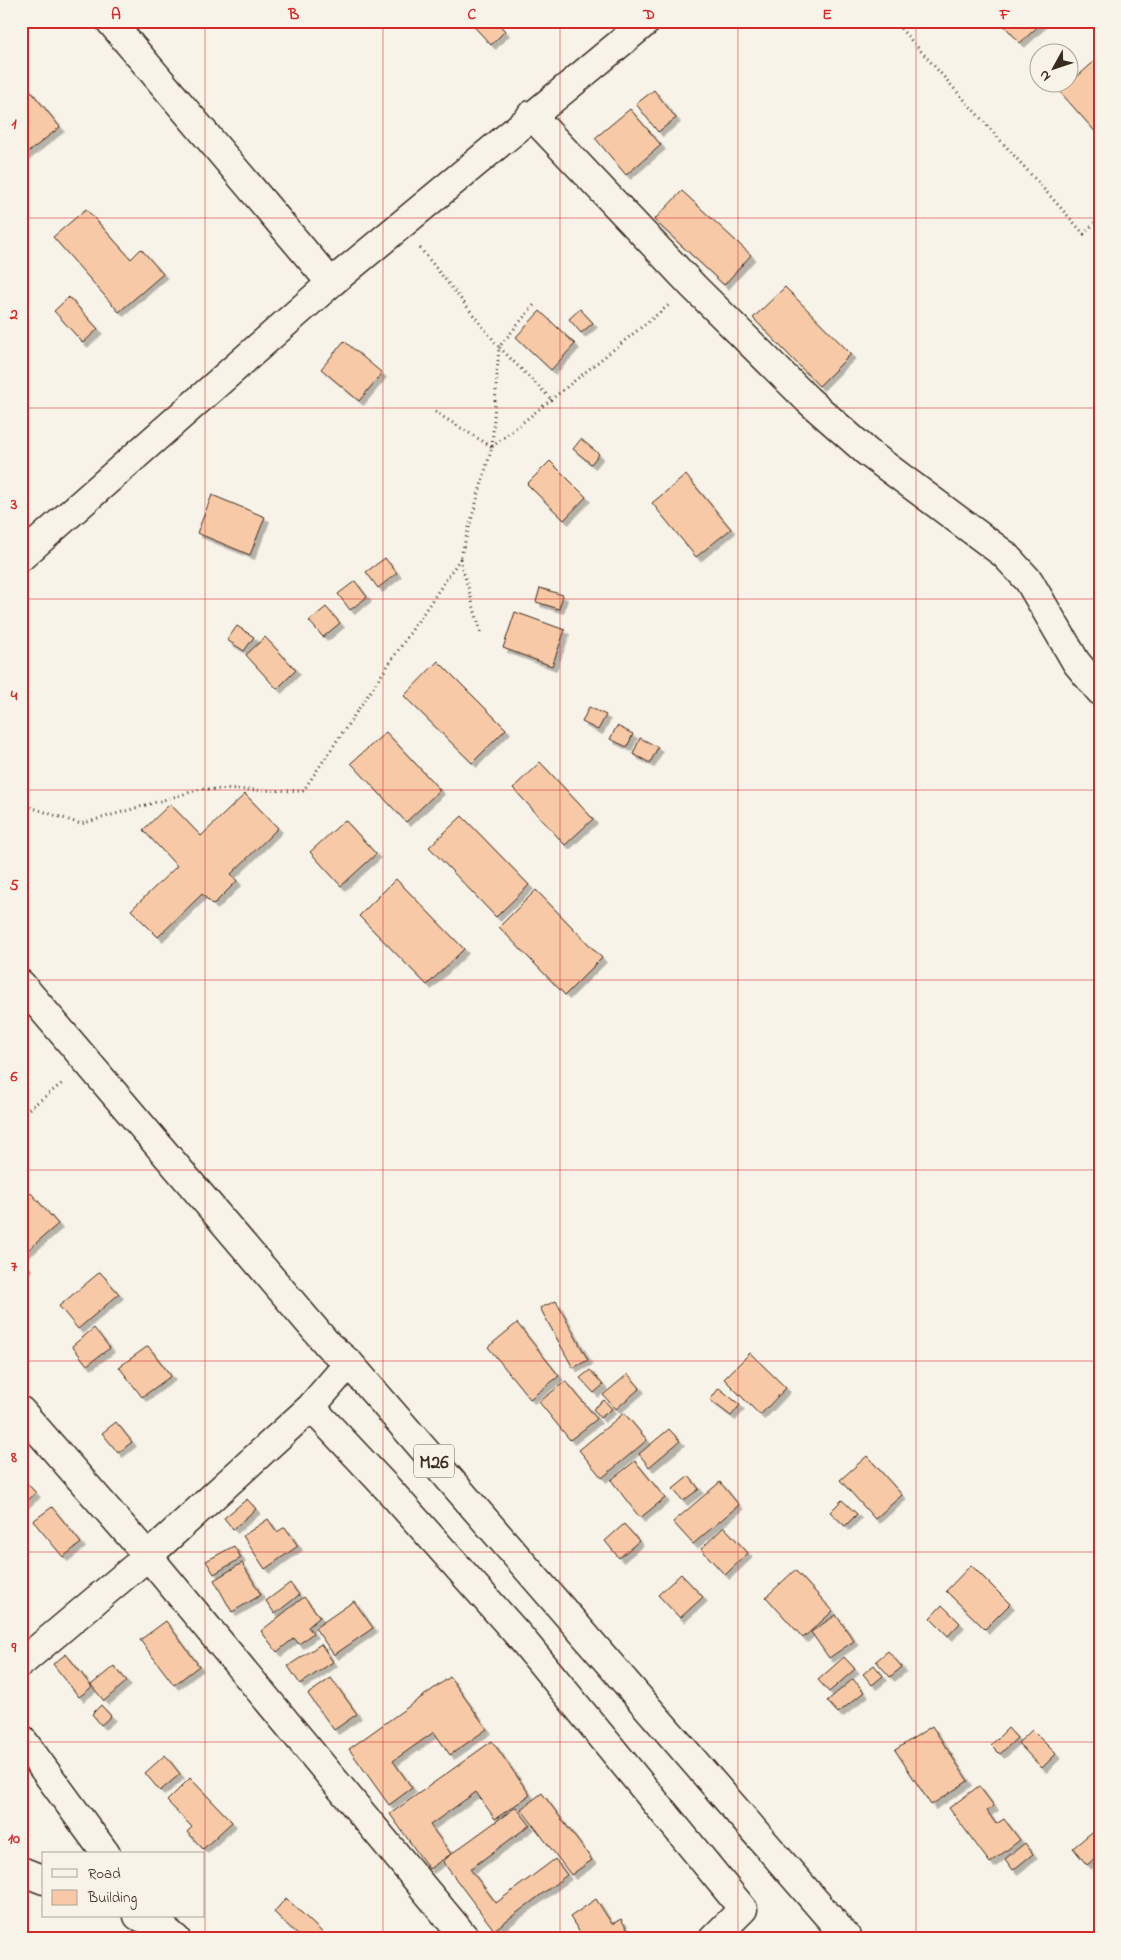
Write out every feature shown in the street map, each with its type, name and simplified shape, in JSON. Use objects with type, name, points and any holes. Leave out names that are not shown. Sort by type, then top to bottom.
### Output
[{"type":"street","points":[[110,21],[331,283]]},
{"type":"street","points":[[21,557],[331,283],[531,115],[647,21]]},
{"type":"street","points":[[531,115],[693,286],[808,400],[868,452],[1004,554],[1029,581],[1076,662],[1100,691]]},
{"type":"street","name":"M26","points":[[21,984],[329,1346],[349,1364],[848,1939]]},
{"type":"street","points":[[21,1664],[148,1556],[311,1407],[349,1364]]},
{"type":"street","points":[[311,1407],[389,1490],[521,1638],[744,1909],[714,1939]]},
{"type":"street","points":[[21,1411],[148,1556],[466,1939]]},
{"type":"street","points":[[21,1738],[105,1852]]},
{"type":"street","points":[[21,1871],[42,1879]]},
{"type":"path","points":[[894,21],[1084,234],[1100,216]]},
{"type":"path","points":[[401,224],[499,347],[551,400]]},
{"type":"path","points":[[492,447],[693,286]]},
{"type":"path","points":[[21,804],[81,824],[201,789],[303,791],[460,559],[492,447],[499,347],[534,305]]},
{"type":"path","points":[[435,412],[492,447]]},
{"type":"path","points":[[460,559],[480,633]]},
{"type":"path","points":[[21,1115],[88,1062]]},
{"type":"building","points":[[469,21],[496,21],[505,31],[491,45]]},
{"type":"building","points":[[1000,21],[1044,21],[1020,43]]},
{"type":"building","points":[[1098,58],[1100,60],[1100,137],[1060,92],[1078,92],[1078,76]]},
{"type":"building","points":[[21,79],[60,127],[21,158]]},
{"type":"building","points":[[654,90],[676,118],[658,132],[636,104]]},
{"type":"building","points":[[630,109],[661,145],[626,175],[595,138]]},
{"type":"building","points":[[682,191],[751,255],[724,285],[654,220]]},
{"type":"building","points":[[86,209],[131,259],[141,249],[163,274],[119,312],[53,237]]},
{"type":"building","points":[[785,287],[851,354],[819,386],[753,318]]},
{"type":"building","points":[[69,297],[98,329],[83,343],[54,311]]},
{"type":"building","points":[[580,309],[593,323],[581,333],[569,319]]},
{"type":"building","points":[[540,311],[575,344],[551,370],[516,337]]},
{"type":"building","points":[[344,341],[382,373],[359,401],[321,369]]},
{"type":"building","points":[[581,439],[599,454],[591,464],[573,449]]},
{"type":"building","points":[[550,461],[586,497],[564,520],[527,484]]},
{"type":"building","points":[[686,475],[731,529],[696,557],[652,503]]},
{"type":"building","points":[[212,495],[265,517],[250,555],[197,533]]},
{"type":"building","points":[[385,558],[397,573],[378,588],[366,572]]},
{"type":"building","points":[[355,581],[367,597],[350,610],[338,594]]},
{"type":"building","points":[[540,588],[563,595],[559,609],[536,602]]},
{"type":"building","points":[[326,607],[340,623],[323,637],[309,621]]},
{"type":"building","points":[[515,612],[565,630],[552,666],[503,648]]},
{"type":"building","points":[[237,626],[254,637],[244,651],[227,640]]},
{"type":"building","points":[[265,637],[296,670],[277,689],[246,655]]},
{"type":"building","points":[[438,661],[506,729],[472,763],[404,696]]},
{"type":"building","points":[[589,707],[606,715],[598,730],[582,722]]},
{"type":"building","points":[[617,726],[633,734],[627,747],[610,739]]},
{"type":"building","points":[[386,732],[440,790],[406,822],[351,763]]},
{"type":"building","points":[[640,738],[658,747],[650,763],[633,754]]},
{"type":"building","points":[[540,762],[593,819],[565,845],[513,788]]},
{"type":"building","points":[[245,794],[278,828],[231,874],[237,881],[213,905],[202,894],[158,937],[131,910],[177,866],[143,830],[170,804],[201,836]]},
{"type":"building","points":[[462,816],[529,885],[496,917],[429,847]]},
{"type":"building","points":[[345,820],[376,854],[341,886],[310,852]]},
{"type":"building","points":[[396,879],[464,949],[427,985],[359,916]]},
{"type":"building","points":[[536,890],[602,958],[565,995],[499,927]]},
{"type":"building","points":[[31,1193],[58,1224],[21,1256],[21,1201]]},
{"type":"building","points":[[21,1258],[28,1266],[21,1272]]},
{"type":"building","points":[[100,1272],[119,1294],[78,1329],[59,1306]]},
{"type":"building","points":[[556,1301],[588,1360],[573,1368],[540,1308]]},
{"type":"building","points":[[517,1323],[559,1376],[530,1399],[488,1347]]},
{"type":"building","points":[[94,1328],[110,1348],[87,1365],[72,1346]]},
{"type":"building","points":[[148,1346],[171,1376],[142,1397],[119,1367]]},
{"type":"building","points":[[750,1353],[786,1388],[760,1415],[724,1379]]},
{"type":"building","points":[[590,1370],[603,1385],[594,1393],[580,1378]]},
{"type":"building","points":[[628,1374],[640,1388],[616,1409],[603,1395]]},
{"type":"building","points":[[566,1381],[597,1419],[570,1440],[539,1402]]},
{"type":"building","points":[[719,1388],[740,1405],[731,1416],[710,1400]]},
{"type":"building","points":[[604,1400],[612,1409],[600,1418],[593,1409]]},
{"type":"building","points":[[624,1413],[647,1440],[602,1478],[579,1450]]},
{"type":"building","points":[[116,1422],[132,1442],[118,1453],[102,1433]]},
{"type":"building","points":[[669,1429],[680,1441],[649,1467],[639,1454]]},
{"type":"building","points":[[867,1456],[902,1495],[875,1519],[840,1480]]},
{"type":"building","points":[[635,1461],[665,1498],[640,1518],[611,1480]]},
{"type":"building","points":[[689,1476],[699,1489],[683,1501],[673,1489]]},
{"type":"building","points":[[21,1477],[36,1493],[21,1506]]},
{"type":"building","points":[[720,1482],[739,1505],[693,1544],[673,1522]]},
{"type":"building","points":[[247,1499],[256,1509],[233,1529],[224,1518]]},
{"type":"building","points":[[842,1500],[857,1514],[845,1526],[830,1512]]},
{"type":"building","points":[[52,1507],[81,1543],[63,1557],[33,1521]]},
{"type":"building","points":[[268,1519],[277,1532],[285,1527],[298,1546],[265,1569],[243,1536]]},
{"type":"building","points":[[624,1524],[639,1541],[619,1558],[605,1541]]},
{"type":"building","points":[[724,1527],[748,1553],[725,1575],[701,1549]]},
{"type":"building","points":[[234,1546],[241,1558],[214,1574],[206,1561]]},
{"type":"building","points":[[242,1563],[261,1595],[232,1612],[214,1580]]},
{"type":"building","points":[[971,1565],[1010,1604],[985,1629],[946,1591]]},
{"type":"building","points":[[795,1570],[833,1611],[803,1638],[766,1597]]},
{"type":"building","points":[[681,1574],[703,1597],[680,1618],[658,1595]]},
{"type":"building","points":[[290,1583],[299,1595],[275,1614],[266,1601]]},
{"type":"building","points":[[304,1597],[320,1617],[308,1627],[313,1633],[299,1644],[294,1638],[277,1652],[261,1631]]},
{"type":"building","points":[[354,1601],[373,1628],[334,1655],[315,1628]]},
{"type":"building","points":[[942,1605],[960,1623],[948,1636],[930,1618]]},
{"type":"building","points":[[836,1615],[854,1641],[829,1658],[811,1632]]},
{"type":"building","points":[[166,1621],[199,1666],[174,1685],[140,1640]]},
{"type":"building","points":[[321,1644],[333,1662],[300,1684],[288,1666]]},
{"type":"building","points":[[888,1651],[902,1667],[890,1677],[876,1661]]},
{"type":"building","points":[[66,1654],[92,1687],[79,1697],[53,1664]]},
{"type":"building","points":[[844,1657],[855,1669],[829,1692],[818,1680]]},
{"type":"building","points":[[874,1665],[883,1676],[872,1685],[863,1674]]},
{"type":"building","points":[[114,1666],[127,1681],[104,1701],[91,1685]]},
{"type":"building","points":[[450,1677],[487,1729],[450,1755],[434,1732],[393,1761],[412,1788],[389,1805],[349,1749]]},
{"type":"building","points":[[331,1678],[357,1714],[334,1730],[308,1694]]},
{"type":"building","points":[[853,1679],[864,1692],[838,1713],[827,1701]]},
{"type":"building","points":[[101,1705],[111,1716],[101,1725],[92,1714]]},
{"type":"building","points":[[932,1726],[968,1781],[931,1805],[895,1750]]},
{"type":"building","points":[[1008,1728],[1017,1738],[1000,1754],[991,1745]]},
{"type":"building","points":[[1032,1730],[1056,1754],[1042,1768],[1018,1743]]},
{"type":"building","points":[[492,1741],[530,1795],[495,1819],[476,1792],[430,1825],[451,1854],[429,1869],[390,1814]]},
{"type":"building","points":[[165,1755],[180,1774],[160,1791],[145,1773]]},
{"type":"building","points":[[190,1778],[232,1822],[203,1849],[187,1832],[192,1827],[167,1801]]},
{"type":"building","points":[[979,1786],[994,1806],[987,1811],[996,1824],[1004,1819],[1020,1840],[990,1863],[949,1808]]},
{"type":"building","points":[[542,1793],[592,1860],[571,1875],[521,1809]]},
{"type":"building","points":[[516,1807],[530,1825],[470,1869],[496,1903],[555,1859],[567,1875],[494,1930],[443,1862],[451,1854]]},
{"type":"building","points":[[1092,1832],[1100,1841],[1100,1854],[1087,1865],[1073,1848]]},
{"type":"building","points":[[1025,1843],[1033,1854],[1013,1870],[1005,1859]]},
{"type":"building","points":[[286,1898],[326,1936],[323,1939],[302,1939],[274,1912]]},
{"type":"building","points":[[596,1899],[612,1924],[621,1919],[633,1939],[584,1939],[570,1917]]}]
